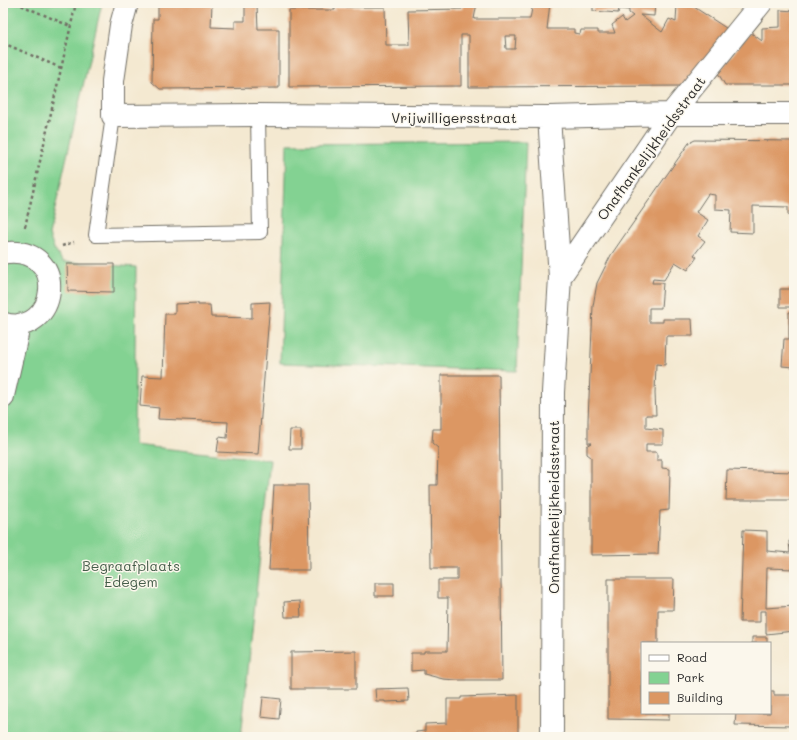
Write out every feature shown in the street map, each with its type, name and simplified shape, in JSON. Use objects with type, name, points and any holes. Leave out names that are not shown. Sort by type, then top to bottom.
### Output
[{"type":"street","points":[[113,116],[113,81],[121,25],[126,3]]},
{"type":"street","name":"Onafhankelijkheidsstraat","points":[[560,277],[671,114],[762,3]]},
{"type":"street","name":"Vrijwilligersstraat","points":[[113,116],[258,115],[549,118],[671,114],[794,114]]},
{"type":"street","name":"Onafhankelijkheidsstraat","points":[[549,118],[560,277],[553,392],[552,737]]},
{"type":"street","points":[[3,398],[12,324],[31,320],[41,314],[47,304],[50,292],[50,280],[45,269],[20,255]]},
{"type":"lane","points":[[113,116],[96,235],[260,232],[258,115]]},
{"type":"path","points":[[16,3],[70,26]]},
{"type":"path","points":[[76,3],[20,255],[54,249],[96,235]]},
{"type":"path","points":[[3,43],[61,68]]},
{"type":"green space","name":"Begraafplaats Edegem","points":[[3,3],[102,3],[49,235],[54,249],[63,262],[136,267],[134,445],[270,460],[241,737],[3,737]]},
{"type":"green space","points":[[526,142],[517,371],[280,363],[287,144]]},
{"type":"building","points":[[212,3],[211,27],[235,28],[235,21],[245,21],[245,5],[257,5],[258,29],[279,29],[279,88],[160,89],[152,82],[153,19],[158,19],[158,4]]},
{"type":"building","points":[[463,3],[477,3],[474,19],[530,19],[533,3],[550,3],[547,29],[574,29],[574,33],[580,34],[581,30],[598,30],[598,33],[615,33],[612,25],[622,17],[625,22],[633,16],[629,13],[629,10],[619,9],[618,13],[593,11],[593,3],[655,3],[654,16],[640,15],[662,32],[669,19],[676,22],[677,3],[688,3],[732,32],[688,86],[469,87],[469,35],[461,35],[461,86],[289,87],[289,10],[335,10],[335,7],[385,7],[386,45],[409,45],[408,10],[462,9]],"holes":[[[505,36],[516,36],[515,49],[506,49]]]},
{"type":"building","points":[[699,3],[738,3],[737,7]]},
{"type":"building","points":[[780,10],[794,11],[794,85],[725,85],[718,73],[750,32],[762,41],[762,28],[780,27]]},
{"type":"building","points":[[695,140],[794,141],[794,215],[788,215],[788,207],[753,206],[753,233],[730,232],[731,210],[715,209],[715,195],[708,194],[696,212],[708,220],[698,236],[705,241],[694,255],[697,257],[688,270],[675,262],[664,280],[653,279],[652,283],[663,283],[661,308],[649,308],[649,322],[663,322],[663,319],[692,319],[693,336],[666,336],[665,365],[656,364],[656,415],[646,415],[646,428],[663,430],[663,444],[646,444],[646,452],[657,452],[657,460],[662,460],[662,468],[670,469],[669,510],[660,511],[658,554],[591,555],[591,457],[587,454],[587,446],[592,443],[588,443],[588,420],[593,306],[597,283],[611,255],[624,236],[689,143]]},
{"type":"building","points":[[67,264],[114,264],[114,292],[68,291]]},
{"type":"building","points":[[780,289],[794,289],[794,307],[780,307]]},
{"type":"building","points":[[270,302],[258,454],[217,452],[219,437],[227,438],[228,422],[158,419],[159,408],[140,406],[142,376],[163,377],[165,314],[175,314],[175,304],[198,303],[198,305],[210,305],[211,317],[252,318],[252,303]]},
{"type":"building","points":[[789,312],[794,312],[794,367],[782,366],[784,339],[789,339]]},
{"type":"building","points":[[441,375],[499,375],[502,680],[443,679],[424,674],[424,670],[411,671],[411,653],[424,653],[424,651],[447,651],[448,598],[438,598],[438,580],[457,580],[457,568],[431,568],[430,485],[437,485],[438,448],[432,443],[433,429],[441,429]]},
{"type":"building","points":[[290,430],[301,430],[301,449],[289,449]]},
{"type":"building","points":[[727,470],[794,472],[794,500],[726,500]]},
{"type":"building","points":[[274,485],[308,485],[309,570],[269,570]]},
{"type":"building","points":[[743,530],[767,531],[767,551],[790,553],[789,541],[794,540],[794,569],[767,568],[766,608],[794,606],[794,631],[766,634],[766,611],[760,611],[760,622],[740,622]]},
{"type":"building","points":[[608,579],[674,579],[673,610],[658,610],[658,642],[641,642],[641,714],[669,714],[669,720],[608,719]]},
{"type":"building","points":[[375,583],[394,583],[394,596],[375,596]]},
{"type":"building","points":[[300,601],[301,617],[285,617],[284,602]]},
{"type":"building","points":[[752,637],[767,637],[767,642],[752,642]]},
{"type":"building","points":[[356,651],[356,689],[291,689],[291,652]]},
{"type":"building","points":[[408,688],[409,701],[376,701],[375,689]]},
{"type":"building","points":[[771,691],[774,691],[774,695],[794,695],[794,726],[735,725],[736,714],[771,714]]},
{"type":"building","points":[[518,695],[518,737],[416,737],[416,732],[425,731],[425,724],[447,723],[447,699],[461,699],[461,697]]},
{"type":"building","points":[[263,697],[281,699],[279,719],[261,717]]}]
